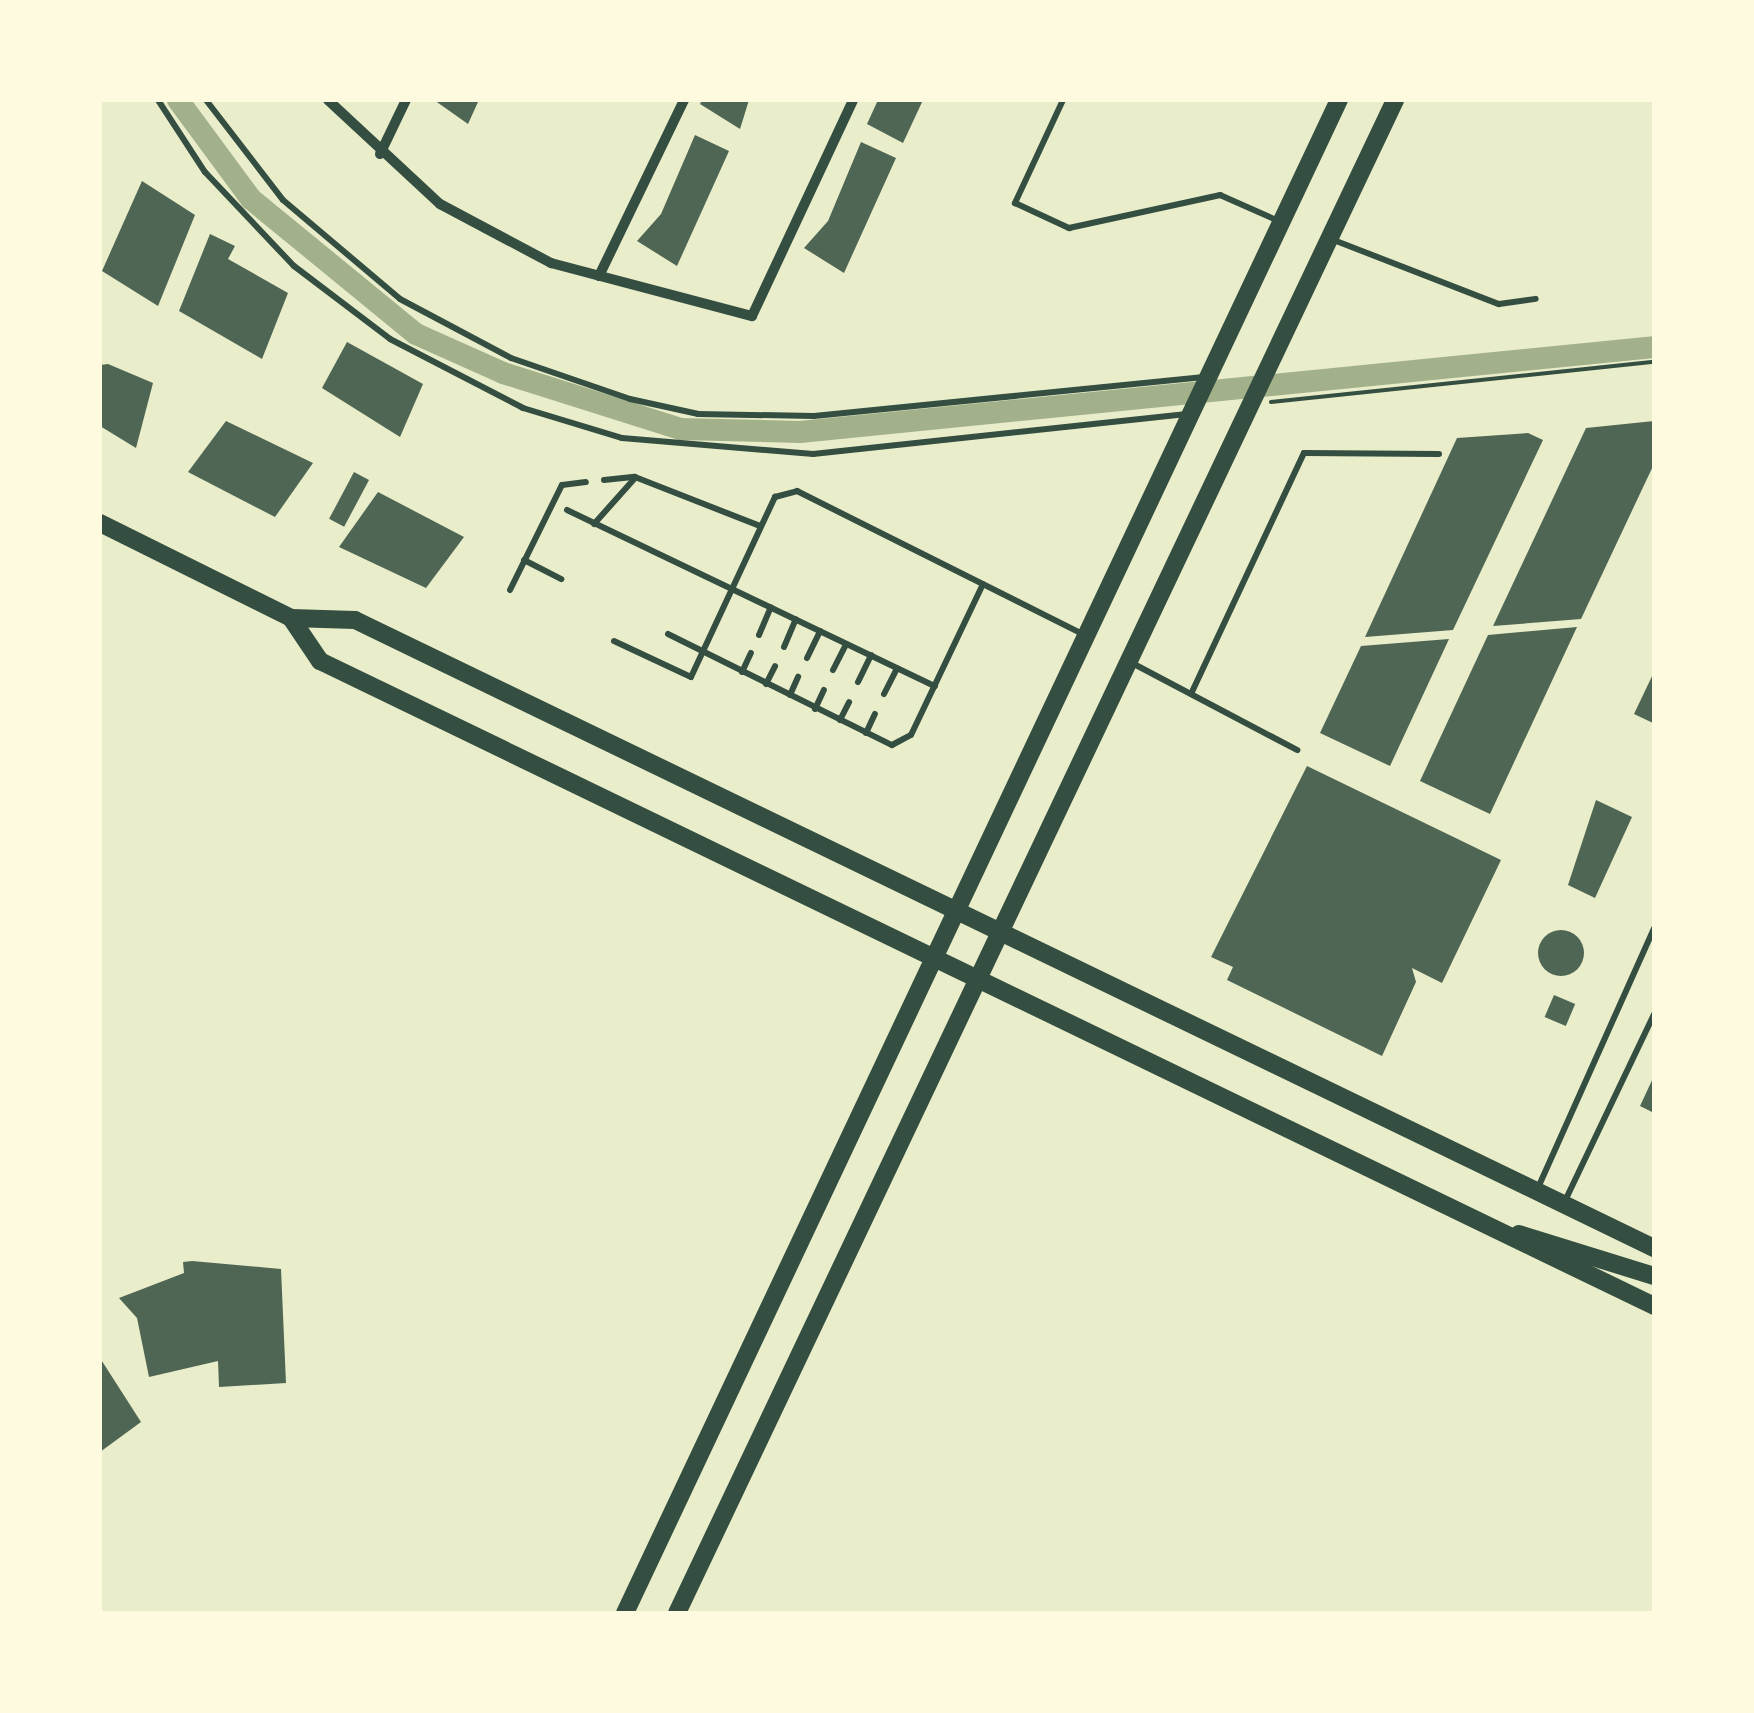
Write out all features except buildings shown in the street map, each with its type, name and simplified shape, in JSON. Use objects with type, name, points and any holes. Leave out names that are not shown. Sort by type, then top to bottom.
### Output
[{"type":"main road","points":[[625,1613],[1339,100]]},
{"type":"main road","points":[[677,1613],[983,983],[1395,100]]},
{"type":"main road","points":[[100,523],[291,618],[355,620],[1654,1248]]},
{"type":"main road","points":[[291,618],[320,660],[1654,1306]]},
{"type":"main road","points":[[1494,1229],[1654,1276]]},
{"type":"street","points":[[328,100],[380,154],[440,204],[551,263],[752,316],[854,100]]},
{"type":"street","points":[[380,154],[406,100]]},
{"type":"street","points":[[599,276],[684,100]]},
{"type":"lane","points":[[158,100],[256,232],[346,309],[462,382],[573,423],[695,449],[813,454],[1193,414]]},
{"type":"lane","points":[[206,100],[283,200],[400,299],[511,358],[630,399],[698,414],[814,416],[1210,376]]},
{"type":"lane","points":[[1064,100],[1015,202],[1069,228],[1220,195],[1282,223]]},
{"type":"lane","points":[[1330,239],[1498,304],[1536,299]]},
{"type":"lane","points":[[1191,694],[1304,453],[1439,454]]},
{"type":"lane","points":[[594,524],[636,477]]},
{"type":"lane","points":[[604,480],[636,477],[760,526]]},
{"type":"lane","points":[[510,590],[562,485],[586,482]]},
{"type":"lane","points":[[614,641],[691,677],[775,497],[796,491],[1087,636]]},
{"type":"lane","points":[[567,510],[935,686]]},
{"type":"lane","points":[[524,560],[561,579]]},
{"type":"lane","points":[[668,634],[892,746],[912,735],[983,584]]},
{"type":"lane","points":[[759,635],[771,607]]},
{"type":"lane","points":[[784,647],[796,619]]},
{"type":"lane","points":[[807,658],[820,631]]},
{"type":"lane","points":[[833,670],[846,644]]},
{"type":"lane","points":[[742,672],[751,653]]},
{"type":"lane","points":[[858,682],[871,655]]},
{"type":"lane","points":[[1132,664],[1297,750]]},
{"type":"lane","points":[[766,684],[775,666]]},
{"type":"lane","points":[[884,694],[896,668]]},
{"type":"lane","points":[[790,695],[798,677]]},
{"type":"lane","points":[[815,709],[824,690]]},
{"type":"lane","points":[[840,720],[849,702]]},
{"type":"lane","points":[[866,733],[875,714]]},
{"type":"lane","points":[[1537,1191],[1654,928]]},
{"type":"lane","points":[[1564,1204],[1654,1014]]},
{"type":"path","points":[[1253,404],[1654,362]]},
{"type":"waterway","points":[[178,100],[251,199],[416,334],[503,373],[681,429],[800,432],[1654,347]]}]
